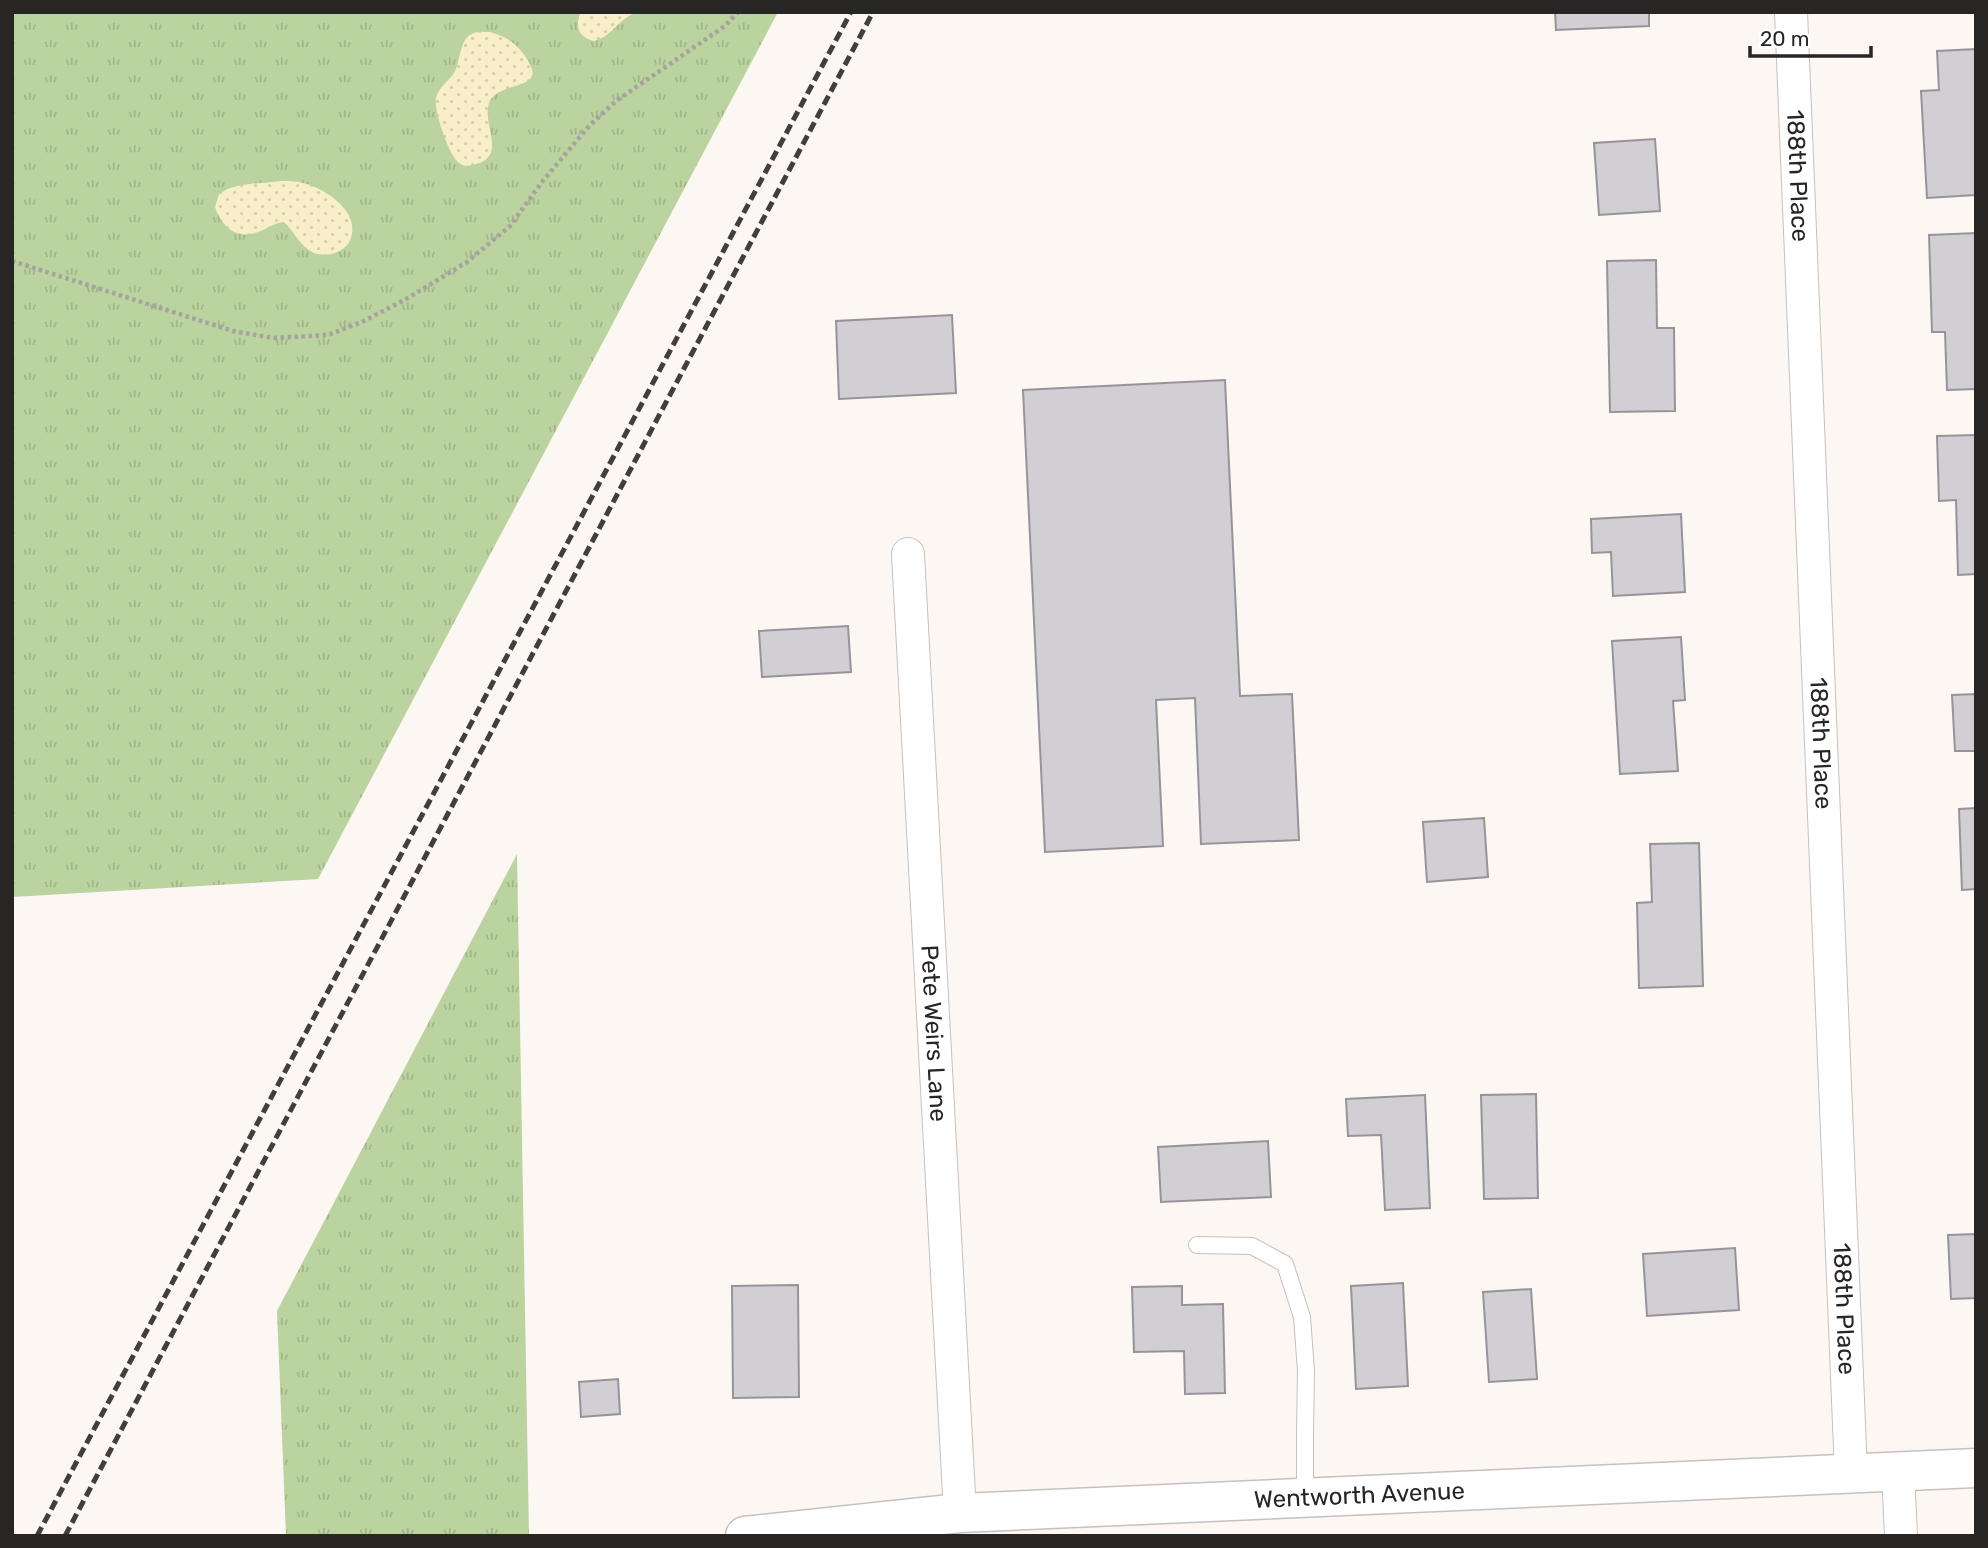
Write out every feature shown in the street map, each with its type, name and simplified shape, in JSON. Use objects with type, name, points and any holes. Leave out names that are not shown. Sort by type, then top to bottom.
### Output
[{"type":"street","name":"188th Place","points":[[1791,12],[1851,1473]]},
{"type":"street","name":"Pete Weirs Lane","points":[[908,554],[960,1513]]},
{"type":"street","name":"Wentworth Avenue","points":[[745,1536],[960,1513],[1976,1468]]},
{"type":"street","points":[[1898,1471],[1901,1536]]},
{"type":"lane","points":[[1197,1245],[1252,1246],[1285,1264],[1302,1317],[1306,1371],[1306,1497]]},
{"type":"path","points":[[12,261],[233,331],[273,338],[328,335],[397,304],[467,262],[510,226],[542,182],[589,126],[616,101],[725,26],[738,12]]},
{"type":"green space","points":[[12,12],[778,12],[318,879],[12,897]]},
{"type":"green space","points":[[517,854],[529,1536],[286,1536],[277,1311]]},
{"type":"sand","points":[[581,12],[639,12],[626,18],[601,39],[594,41],[579,31]]},
{"type":"sand","points":[[476,32],[490,32],[518,47],[532,68],[532,76],[528,81],[494,96],[489,103],[488,112],[492,150],[488,158],[465,166],[457,161],[449,148],[439,120],[436,98],[455,71],[461,50],[469,36]]},
{"type":"sand","points":[[281,181],[311,185],[328,194],[344,208],[352,224],[351,238],[346,247],[332,254],[314,253],[305,247],[284,222],[250,234],[237,233],[226,226],[215,207],[219,194],[241,185]]},
{"type":"building","points":[[1555,12],[1649,12],[1649,26],[1556,30]]},
{"type":"building","points":[[1976,49],[1976,195],[1927,198],[1921,91],[1939,90],[1937,51]]},
{"type":"building","points":[[1655,139],[1660,211],[1599,215],[1594,143]]},
{"type":"building","points":[[1976,233],[1976,389],[1947,390],[1945,332],[1932,332],[1929,235]]},
{"type":"building","points":[[1656,260],[1657,328],[1674,328],[1675,411],[1610,412],[1607,261]]},
{"type":"building","points":[[952,315],[956,393],[839,399],[836,321]]},
{"type":"building","points":[[1225,380],[1240,696],[1292,694],[1299,840],[1201,844],[1195,698],[1156,700],[1163,846],[1045,852],[1023,390]]},
{"type":"building","points":[[1976,435],[1976,574],[1958,575],[1956,500],[1939,501],[1937,436]]},
{"type":"building","points":[[1681,514],[1685,592],[1613,596],[1611,552],[1592,553],[1591,519]]},
{"type":"building","points":[[848,626],[851,672],[762,677],[759,631]]},
{"type":"building","points":[[1681,637],[1685,700],[1673,701],[1678,771],[1620,774],[1612,641]]},
{"type":"building","points":[[1976,694],[1976,751],[1955,751],[1952,695]]},
{"type":"building","points":[[1976,808],[1976,889],[1962,890],[1959,809]]},
{"type":"building","points":[[1484,818],[1488,877],[1427,882],[1423,822]]},
{"type":"building","points":[[1699,843],[1703,986],[1639,988],[1637,903],[1652,902],[1650,844]]},
{"type":"building","points":[[1536,1094],[1538,1198],[1484,1199],[1481,1095]]},
{"type":"building","points":[[1425,1095],[1430,1208],[1385,1210],[1381,1135],[1348,1136],[1346,1099]]},
{"type":"building","points":[[1268,1141],[1271,1197],[1161,1202],[1158,1147]]},
{"type":"building","points":[[1976,1234],[1976,1298],[1951,1299],[1948,1235]]},
{"type":"building","points":[[1735,1248],[1739,1310],[1647,1316],[1643,1254]]},
{"type":"building","points":[[1403,1283],[1408,1386],[1356,1389],[1351,1286]]},
{"type":"building","points":[[798,1285],[799,1397],[733,1398],[732,1286]]},
{"type":"building","points":[[1182,1286],[1182,1305],[1223,1304],[1225,1393],[1185,1394],[1184,1351],[1134,1352],[1132,1287]]},
{"type":"building","points":[[1531,1289],[1537,1379],[1489,1382],[1483,1292]]},
{"type":"building","points":[[618,1379],[620,1414],[581,1417],[579,1382]]},
{"type":"railway","points":[[37,1536],[851,12]]},
{"type":"railway","points":[[65,1536],[873,12]]}]
